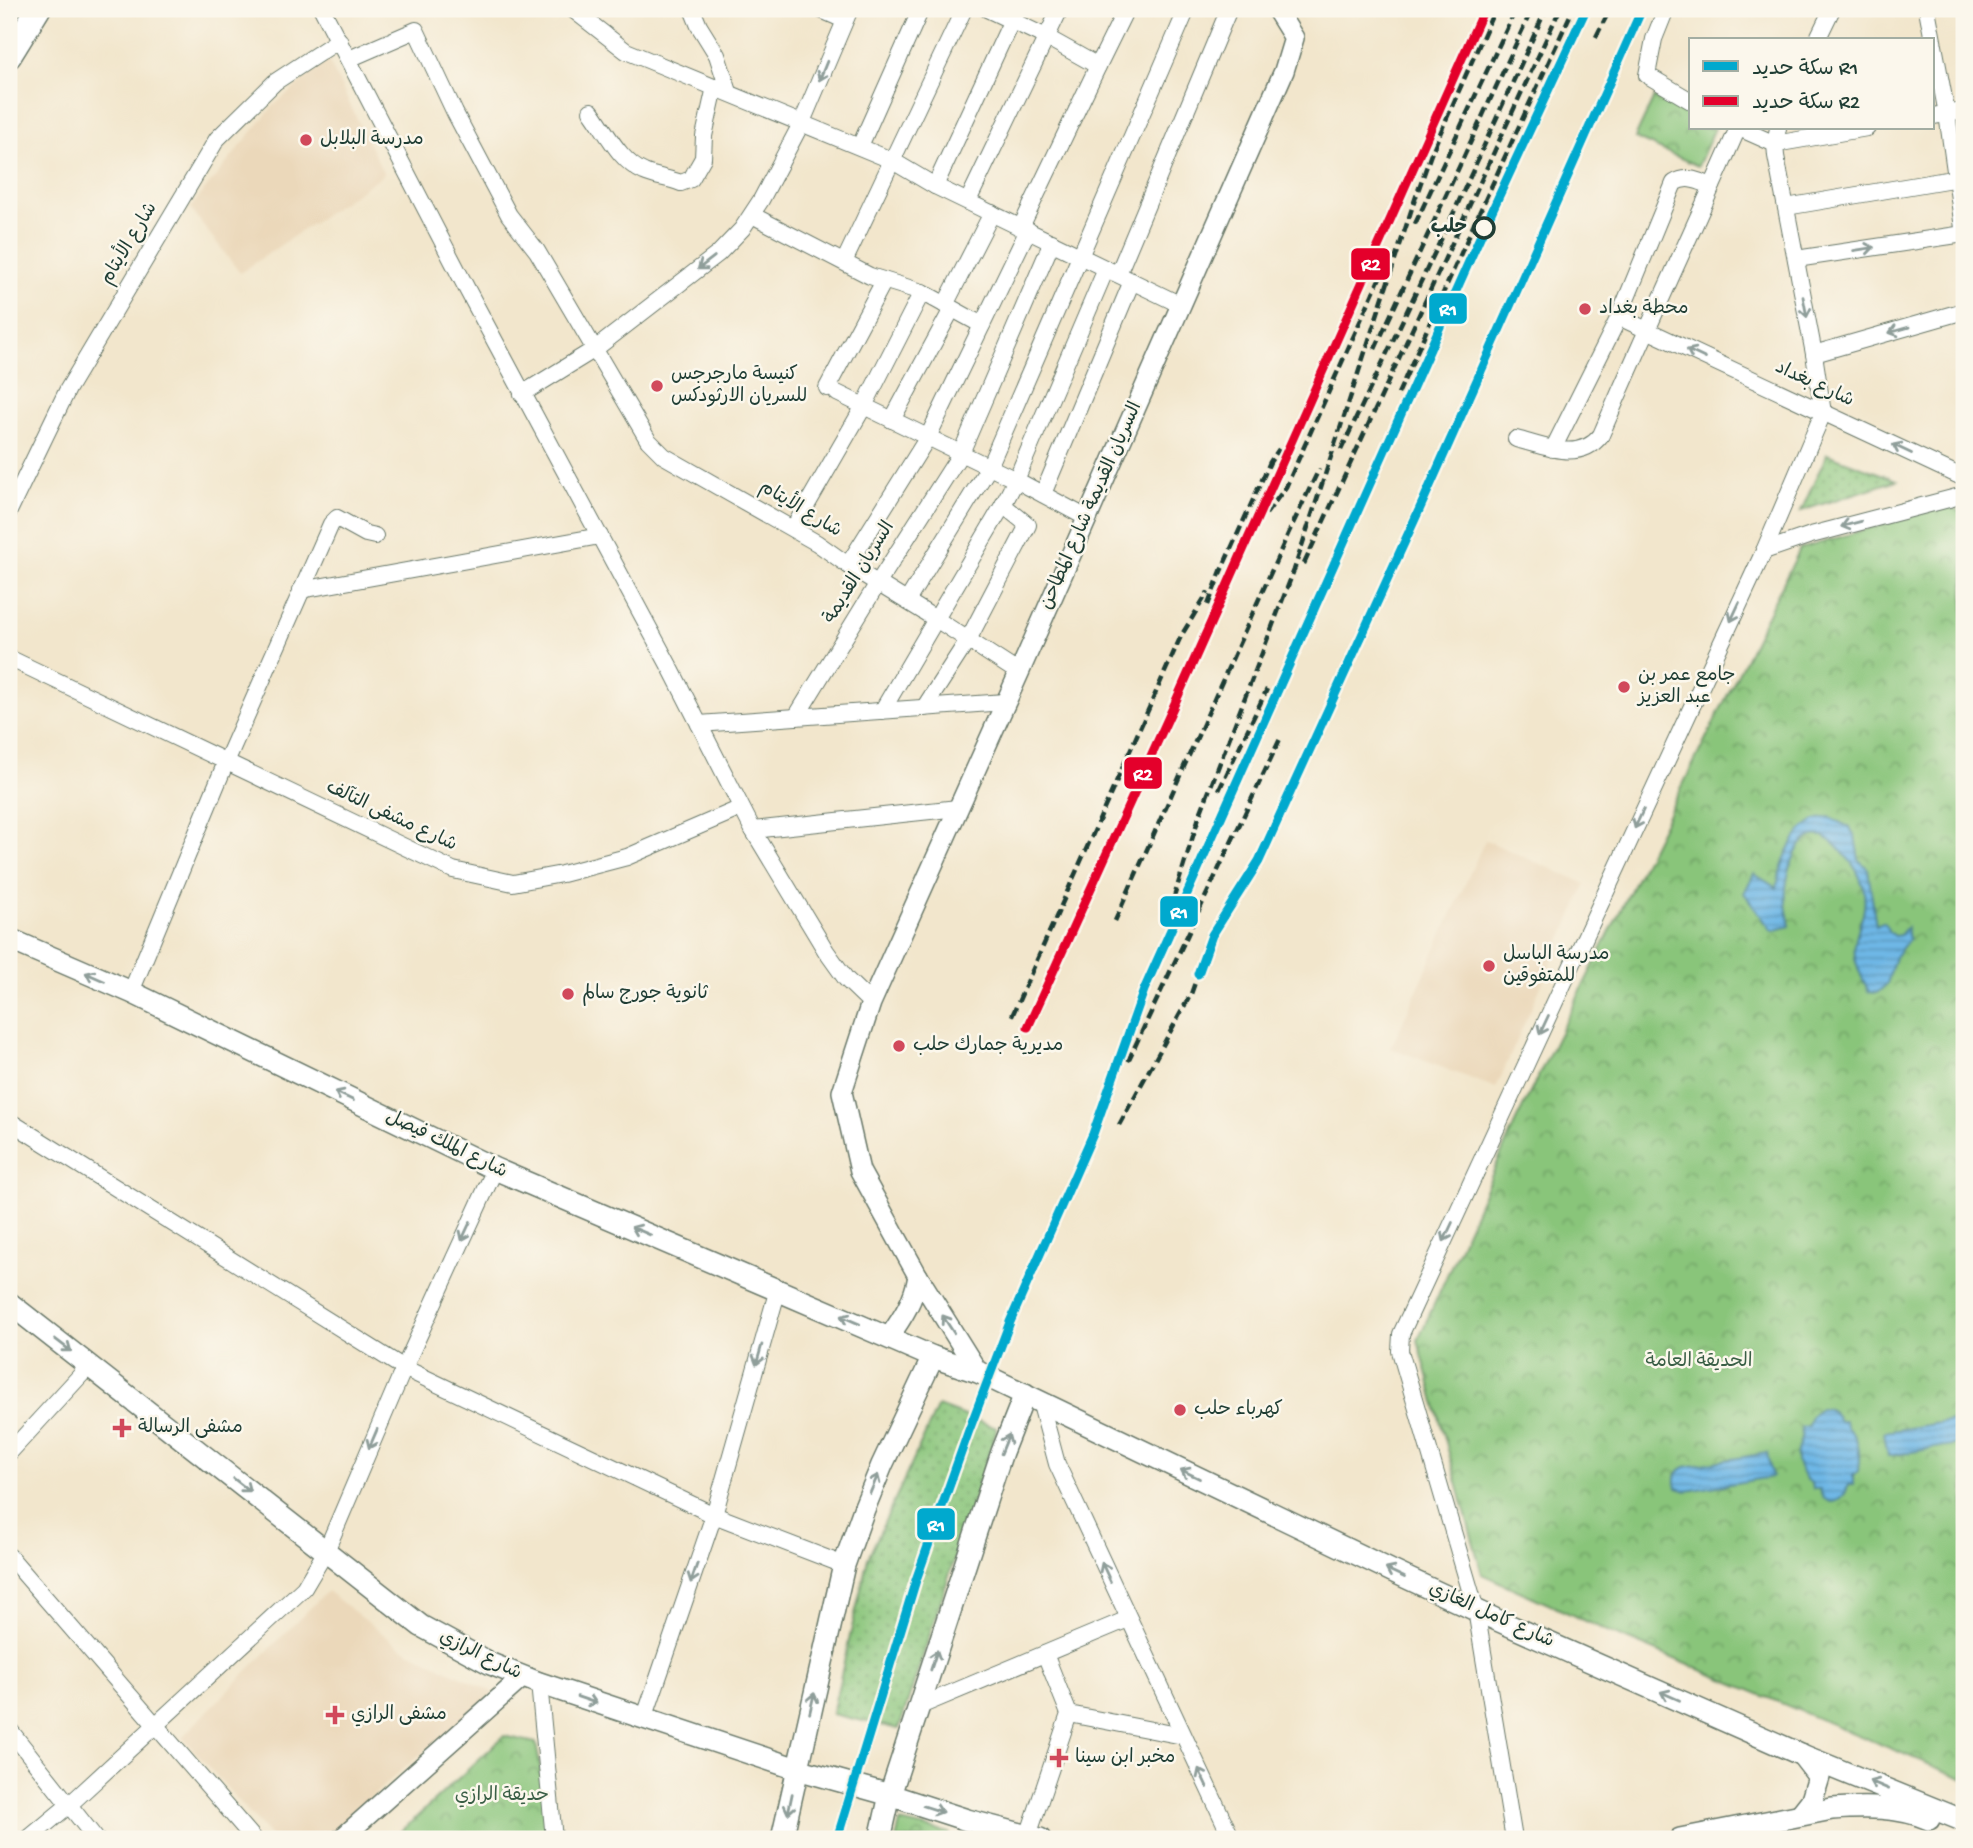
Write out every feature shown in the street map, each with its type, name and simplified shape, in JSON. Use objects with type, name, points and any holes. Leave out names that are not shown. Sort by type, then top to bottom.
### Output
[{"type":"main road","points":[[9,55],[38,9]]},
{"type":"main road","name":"شارع الملك فيصل","points":[[9,939],[131,992],[495,1169],[933,1357],[978,1372],[1032,1398]]},
{"type":"main road","name":"شارع الرازي","points":[[9,1304],[421,1626],[491,1664],[644,1719],[797,1769],[890,1795],[965,1830],[1034,1838]]},
{"type":"main road","points":[[782,1839],[844,1565],[882,1465],[933,1357]]},
{"type":"main road","points":[[880,1839],[890,1795],[1002,1452],[1032,1398]]},
{"type":"main road","name":"شارع كامل الغازي","points":[[1032,1398],[1476,1610],[1802,1755],[1964,1821]]},
{"type":"main road","points":[[1801,1814],[1812,1800],[1819,1777],[1802,1755]]},
{"type":"main road","points":[[1680,1839],[1801,1814],[1856,1807],[1913,1813],[1964,1835]]},
{"type":"street","points":[[322,9],[741,808],[831,958],[846,979],[871,1003]]},
{"type":"street","points":[[572,9],[626,51],[891,160],[935,186],[1181,305]]},
{"type":"street","points":[[591,111],[627,162],[645,173],[668,177],[681,183],[691,180],[703,158],[704,136],[722,89],[717,55],[692,9]]},
{"type":"street","points":[[522,394],[595,349],[718,254],[742,229],[802,122],[847,14],[818,9]]},
{"type":"street","points":[[860,146],[922,9]]},
{"type":"street","points":[[844,262],[964,9]]},
{"type":"street","points":[[987,9],[1014,15],[1046,37],[1098,66],[1126,9]]},
{"type":"street","points":[[968,201],[1060,9]]},
{"type":"street","points":[[907,601],[989,467],[1187,9]]},
{"type":"street","points":[[1043,494],[1118,275],[1228,9]]},
{"type":"street","name":"السريان القديمة شارع المطاحن","points":[[918,1276],[860,1171],[842,1092],[871,1003],[1284,71],[1294,38],[1276,9]]},
{"type":"street","points":[[1666,9],[1654,39],[1647,75],[1689,100]]},
{"type":"street","points":[[1818,38],[1832,9]]},
{"type":"street","points":[[1927,9],[1931,38]]},
{"type":"street","points":[[935,186],[1014,15]]},
{"type":"street","name":"شارع الأيتام","points":[[349,60],[416,30],[455,113],[509,215],[537,251],[648,440],[664,456],[817,543],[1019,673]]},
{"type":"street","name":"شارع الأيتام","points":[[9,511],[68,389],[217,139],[275,82],[339,40]]},
{"type":"street","name":"السريان القديمة","points":[[848,565],[928,437],[982,325],[1098,66]]},
{"type":"street","points":[[1796,259],[1964,234],[1960,178],[1940,115],[1934,66]]},
{"type":"street","points":[[1940,115],[1964,111]]},
{"type":"street","points":[[1516,439],[1571,451],[1584,449],[1595,443],[1601,435],[1737,130]]},
{"type":"street","points":[[1748,130],[1777,136],[1844,130]]},
{"type":"street","points":[[1514,1839],[1476,1610],[1400,1351],[1401,1334],[1764,551],[1823,413],[1786,207],[1777,136]]},
{"type":"street","points":[[1553,449],[1619,317],[1674,183],[1689,178],[1712,186]]},
{"type":"street","points":[[1786,207],[1960,178]]},
{"type":"street","points":[[892,420],[992,213]]},
{"type":"street","points":[[752,215],[870,276],[922,292],[982,325]]},
{"type":"street","name":"السريان القديمة","points":[[796,717],[961,453],[1052,242]]},
{"type":"street","points":[[881,711],[1003,505],[1118,275]]},
{"type":"street","points":[[884,281],[832,391],[1016,480],[1087,518]]},
{"type":"street","points":[[793,529],[864,406],[922,292]]},
{"type":"street","points":[[1814,354],[1964,312]]},
{"type":"street","name":"شارع بغداد","points":[[1619,317],[1964,478]]},
{"type":"street","points":[[1764,551],[1811,535],[1964,495]]},
{"type":"street","points":[[924,708],[968,640],[1028,525],[1003,505]]},
{"type":"street","points":[[131,992],[226,762],[331,524],[337,518],[375,536]]},
{"type":"street","points":[[302,590],[600,536]]},
{"type":"street","name":"شارع مشفى التآلف","points":[[9,658],[453,870],[513,883],[562,874],[627,857],[741,808]]},
{"type":"street","points":[[699,724],[1005,702]]},
{"type":"street","points":[[754,830],[958,808]]},
{"type":"street","points":[[9,1121],[404,1368],[714,1516],[844,1565]]},
{"type":"street","points":[[28,1839],[69,1805],[304,1588],[326,1551],[404,1368],[495,1169]]},
{"type":"street","points":[[889,1336],[905,1314],[916,1291],[918,1276]]},
{"type":"street","points":[[918,1276],[978,1372]]},
{"type":"street","points":[[644,1719],[714,1516],[778,1289]]},
{"type":"street","points":[[9,1452],[90,1365]]},
{"type":"street","points":[[1032,1398],[1057,1464],[1232,1839]]},
{"type":"street","points":[[9,1556],[254,1839]]},
{"type":"street","points":[[920,1706],[1128,1619]]},
{"type":"street","points":[[1034,1838],[1069,1714],[1045,1654]]},
{"type":"street","points":[[341,1839],[531,1680]]},
{"type":"street","points":[[531,1680],[554,1839]]},
{"type":"street","points":[[1069,1714],[1183,1735]]},
{"type":"street","points":[[9,1729],[96,1839]]},
{"type":"shaded area","name":"مدرسة البلابل","points":[[328,60],[384,174],[240,273],[190,208],[274,105]]},
{"type":"shaded area","name":"مدرسة الباسل للمتفوقين","points":[[1485,840],[1586,884],[1496,1088],[1391,1048]]},
{"type":"shaded area","name":"مشفى الرازي","points":[[327,1591],[399,1646],[494,1693],[389,1781],[326,1839],[272,1839],[182,1737]]},
{"type":"green space","points":[[1654,97],[1689,112],[1689,130],[1714,130],[1698,166],[1635,138]]},
{"type":"green space","points":[[1827,454],[1897,480],[1801,511]]},
{"type":"green space","name":"الحديقة العامة","points":[[1946,505],[1964,513],[1964,1779],[1612,1633],[1482,1574],[1418,1340],[1516,1121],[1800,549]]},
{"type":"green space","points":[[938,1406],[997,1428],[899,1729],[832,1714],[868,1558]]},
{"type":"green space","name":"حديقة الرازي","points":[[504,1736],[536,1743],[553,1839],[393,1839]]},
{"type":"green space","points":[[900,1822],[949,1833],[948,1839],[896,1839]]},
{"type":"water","points":[[1829,817],[1849,827],[1855,836],[1859,860],[1868,869],[1876,926],[1884,922],[1894,936],[1900,935],[1907,927],[1909,939],[1895,957],[1887,984],[1877,993],[1869,992],[1855,957],[1865,902],[1861,879],[1842,851],[1824,836],[1813,836],[1806,840],[1791,866],[1786,896],[1790,926],[1772,931],[1744,893],[1754,874],[1777,888],[1784,860],[1793,842],[1813,821]]},
{"type":"water","points":[[1820,1408],[1830,1410],[1839,1421],[1845,1421],[1858,1447],[1858,1471],[1853,1476],[1853,1485],[1848,1485],[1843,1496],[1834,1502],[1826,1500],[1820,1489],[1813,1489],[1797,1461],[1801,1427],[1808,1426],[1812,1415]]},
{"type":"water","points":[[1964,1419],[1964,1443],[1888,1456],[1884,1432]]},
{"type":"water","points":[[1767,1453],[1772,1477],[1687,1491],[1677,1488],[1676,1475],[1685,1467]]},
{"type":"railway","points":[[1028,1027],[1484,9]]},
{"type":"railway","points":[[1169,913],[1199,817],[1294,570],[1431,154],[1495,9]]},
{"type":"railway","points":[[1415,224],[1516,9]]},
{"type":"railway","points":[[1375,349],[1532,9]]},
{"type":"railway","points":[[1341,450],[1454,212],[1546,9]]},
{"type":"railway","points":[[1304,564],[1560,9]]},
{"type":"railway","points":[[1398,394],[1573,9]]},
{"type":"railway","points":[[1059,1210],[1093,1134],[1144,990],[1484,228],[1586,9]]},
{"type":"railway","points":[[1596,37],[1610,9]]},
{"type":"railway","points":[[1119,1125],[1191,994],[1212,935],[1259,861],[1425,497],[1642,9]]},
{"type":"railway","points":[[1266,514],[1286,487],[1381,275]]},
{"type":"railway","points":[[1208,605],[1270,462],[1279,449]]},
{"type":"railway","points":[[1115,921],[1319,469]]},
{"type":"railway","points":[[1012,1016],[1181,636],[1208,592]]},
{"type":"railway","points":[[1219,790],[1267,689]]},
{"type":"railway","points":[[1128,1061],[1280,739]]},
{"type":"rail line","name":"R2","points":[[1028,1027],[1484,9]]},
{"type":"rail line","name":"R1","points":[[837,1839],[916,1580],[968,1433],[1010,1322],[1093,1134],[1144,990],[1484,228],[1586,9]]},
{"type":"rail line","name":"R1","points":[[1198,974],[1212,935],[1259,861],[1425,497],[1642,9]]},
{"type":"place","name":"مدرسة البلابل","points":[[306,140]]},
{"type":"place","name":"حلب","points":[[1484,228]]},
{"type":"place","name":"محطة بغداد","points":[[1585,309]]},
{"type":"place","name":"كنيسة مارجرجس للسريان الارثودكس","points":[[657,386]]},
{"type":"place","name":"جامع عمر بن عبد العزيز","points":[[1624,687]]},
{"type":"place","name":"مدرسة الباسل للمتفوقين","points":[[1489,966]]},
{"type":"place","name":"ثانوية جورج سالم","points":[[568,994]]},
{"type":"place","name":"مديرية جمارك حلب","points":[[899,1046]]},
{"type":"place","name":"كهرباء حلب","points":[[1180,1410]]},
{"type":"place","name":"مشفى الرسالة","points":[[122,1428]]},
{"type":"place","name":"مشفى الرازي","points":[[335,1715]]},
{"type":"place","name":"مخبر ابن سينا","points":[[1059,1758]]}]
